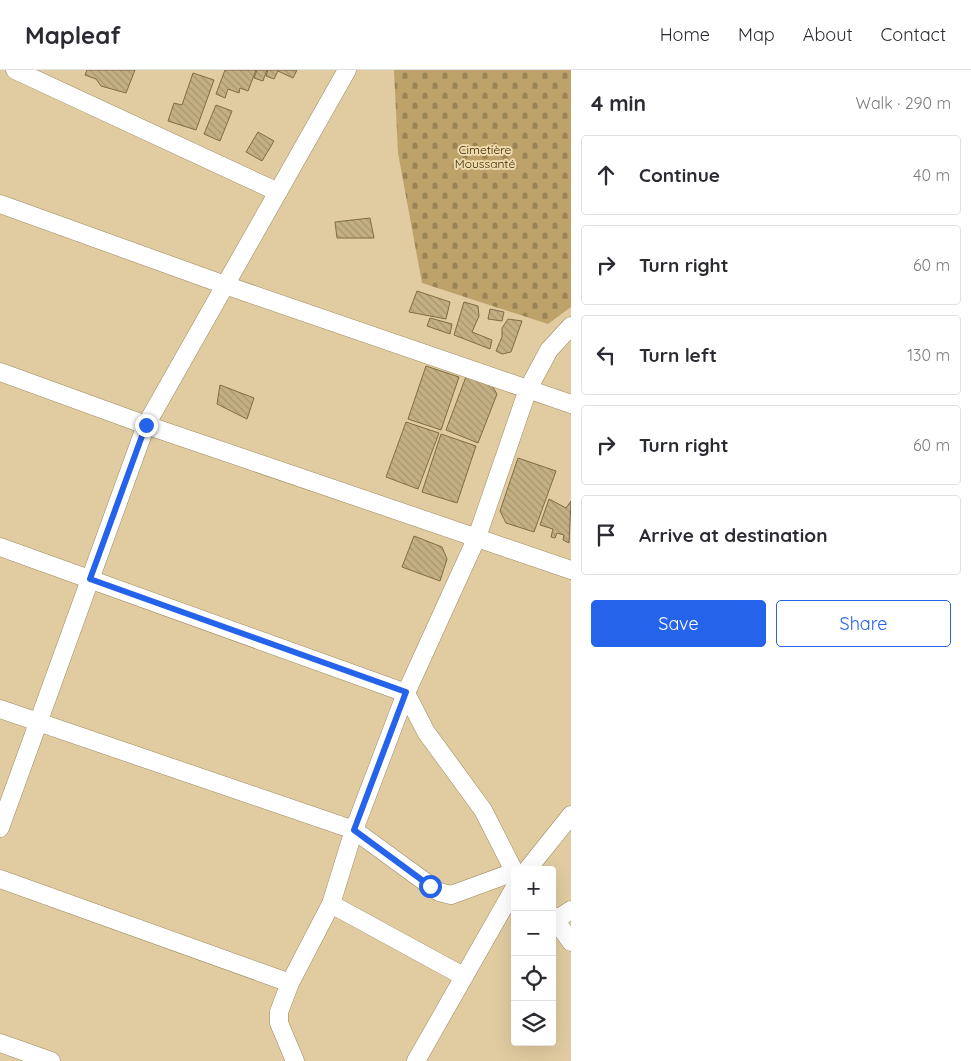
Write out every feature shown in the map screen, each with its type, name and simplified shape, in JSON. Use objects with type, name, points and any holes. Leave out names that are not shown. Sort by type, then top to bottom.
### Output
[{"type":"street","points":[[16,70],[278,192]]},
{"type":"street","points":[[0,828],[146,425],[348,70]]},
{"type":"street","points":[[0,204],[225,285],[571,404]]},
{"type":"street","points":[[295,1061],[279,1023],[279,1012],[290,983],[331,904],[354,830],[406,692],[477,537],[528,389],[549,350],[571,326]]},
{"type":"street","points":[[0,372],[146,425],[571,570]]},
{"type":"street","points":[[0,547],[406,692],[426,732],[483,810],[511,867]]},
{"type":"street","points":[[0,709],[354,830],[439,892],[451,895],[511,874]]},
{"type":"street","points":[[530,866],[571,815]]},
{"type":"street","points":[[0,879],[290,983]]},
{"type":"street","points":[[416,1061],[511,894]]},
{"type":"street","points":[[331,904],[463,976]]},
{"type":"street","points":[[560,915],[571,942]]},
{"type":"street","points":[[0,1043],[52,1061]]},
{"type":"green space","name":"Cimetière Moussanté","points":[[394,70],[571,70],[571,307],[548,324],[422,283],[398,153]]},
{"type":"building","points":[[87,70],[135,70],[126,93],[101,86],[96,79],[85,75]]},
{"type":"building","points":[[225,70],[256,70],[248,91],[240,88],[239,93],[228,89],[225,98],[216,94]]},
{"type":"building","points":[[257,70],[267,70],[263,81],[254,78]]},
{"type":"building","points":[[268,70],[297,70],[293,78],[278,71],[274,79],[266,76]]},
{"type":"building","points":[[193,73],[214,80],[196,130],[168,121],[174,103],[182,105]]},
{"type":"building","points":[[216,105],[232,111],[220,141],[204,134]]},
{"type":"building","points":[[258,132],[274,141],[262,161],[246,152]]},
{"type":"building","points":[[370,218],[374,238],[337,238],[335,222]]},
{"type":"building","points":[[417,291],[450,302],[446,319],[409,312]]},
{"type":"building","points":[[464,302],[478,306],[479,316],[472,332],[492,340],[490,349],[454,335]]},
{"type":"building","points":[[490,309],[504,312],[502,321],[488,319]]},
{"type":"building","points":[[430,318],[452,324],[450,334],[427,326]]},
{"type":"building","points":[[508,319],[522,321],[511,352],[502,354],[496,351],[502,337],[502,328]]},
{"type":"building","points":[[426,366],[459,377],[441,430],[408,419]]},
{"type":"building","points":[[467,374],[491,384],[497,394],[478,443],[446,430]]},
{"type":"building","points":[[220,385],[254,398],[247,419],[217,404]]},
{"type":"building","points":[[406,422],[439,433],[418,489],[386,477]]},
{"type":"building","points":[[441,434],[476,446],[457,503],[422,492]]},
{"type":"building","points":[[518,458],[556,471],[534,532],[506,523],[500,511]]},
{"type":"building","points":[[549,499],[566,508],[571,501],[569,543],[563,540],[564,535],[557,533],[555,538],[551,537],[553,529],[540,525]]},
{"type":"building","points":[[414,536],[442,547],[447,559],[440,581],[402,567]]},
{"type":"route","points":[[146,425],[90,579],[406,692],[354,830],[430,886]]}]
